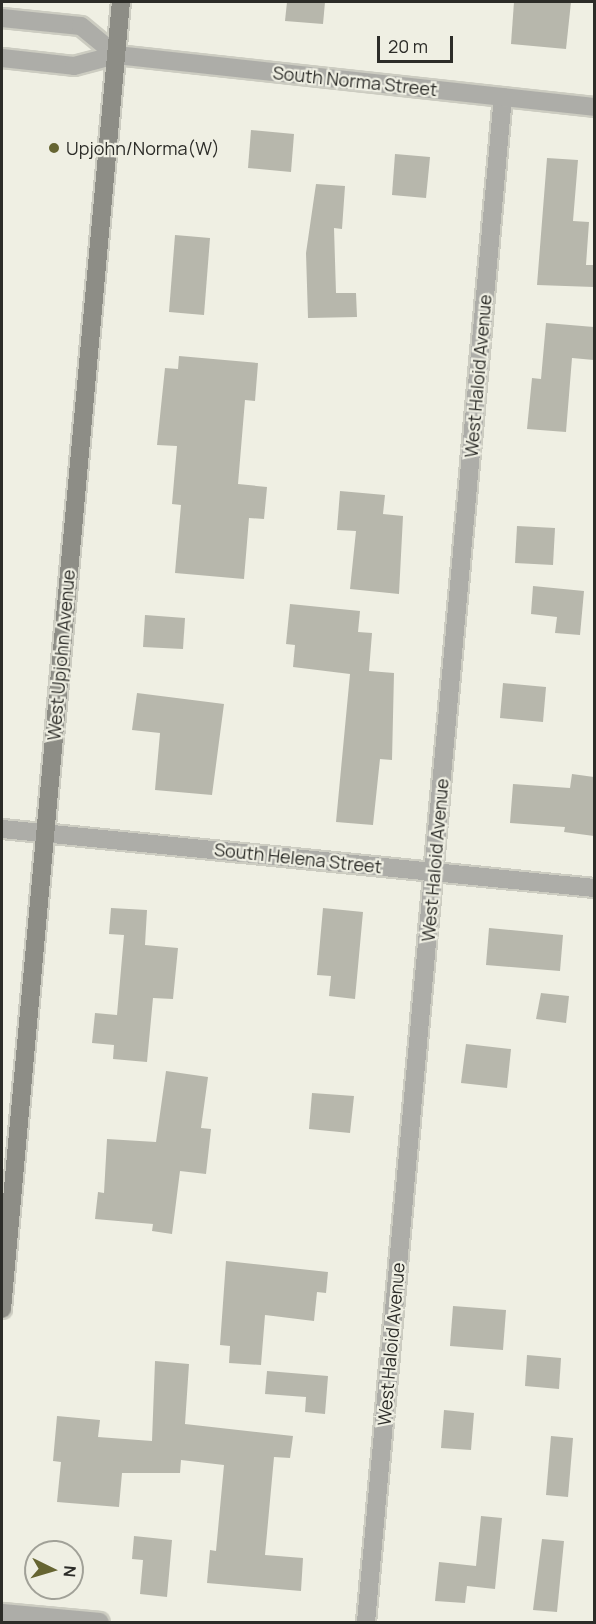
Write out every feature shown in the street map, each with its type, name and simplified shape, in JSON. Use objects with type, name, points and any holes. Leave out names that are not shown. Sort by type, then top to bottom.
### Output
[{"type":"main road","name":"West Upjohn Avenue","points":[[2,1309],[121,2]]},
{"type":"street","points":[[2,18],[81,26],[116,55]]},
{"type":"street","name":"South Norma Street","points":[[2,58],[74,66],[116,55],[594,107]]},
{"type":"street","name":"West Haloid Avenue","points":[[366,1623],[503,97]]},
{"type":"street","name":"South Helena Street","points":[[2,829],[594,888]]},
{"type":"street","points":[[2,1613],[100,1623]]},
{"type":"building","points":[[287,2],[325,2],[323,24],[285,21]]},
{"type":"building","points":[[514,2],[571,2],[566,49],[511,44]]},
{"type":"building","points":[[251,130],[294,134],[291,172],[248,168]]},
{"type":"building","points":[[395,154],[430,157],[426,198],[392,195]]},
{"type":"building","points":[[547,158],[578,160],[573,221],[589,222],[586,265],[594,265],[594,287],[537,285]]},
{"type":"building","points":[[316,184],[345,186],[342,229],[334,228],[336,293],[356,293],[357,317],[308,318],[306,253]]},
{"type":"building","points":[[175,235],[210,238],[204,315],[169,312]]},
{"type":"building","points":[[546,323],[594,327],[594,360],[572,358],[566,432],[527,429],[532,378],[541,379]]},
{"type":"building","points":[[179,356],[258,363],[255,401],[245,400],[238,484],[267,487],[264,519],[249,518],[244,579],[175,573],[181,505],[172,504],[177,446],[157,445],[165,368],[178,369]]},
{"type":"building","points":[[340,491],[385,495],[383,514],[403,516],[399,594],[350,589],[356,531],[337,530]]},
{"type":"building","points":[[517,526],[555,528],[553,565],[515,563]]},
{"type":"building","points":[[533,586],[584,591],[580,635],[555,633],[557,617],[531,614]]},
{"type":"building","points":[[290,604],[360,611],[358,632],[372,633],[369,671],[394,673],[392,760],[380,759],[373,825],[336,822],[350,674],[293,667],[295,645],[286,644]]},
{"type":"building","points":[[145,615],[185,618],[183,649],[143,647]]},
{"type":"building","points":[[503,683],[546,687],[543,722],[500,718]]},
{"type":"building","points":[[137,693],[224,704],[212,795],[155,790],[160,733],[132,730]]},
{"type":"building","points":[[572,774],[594,777],[594,836],[564,832],[565,827],[510,823],[513,784],[570,788]]},
{"type":"building","points":[[111,908],[147,910],[145,945],[178,948],[173,999],[153,998],[147,1062],[113,1059],[114,1045],[92,1043],[95,1013],[117,1015],[124,935],[109,934]]},
{"type":"building","points":[[323,908],[363,912],[355,999],[329,996],[331,976],[317,975]]},
{"type":"building","points":[[489,928],[563,935],[560,971],[486,965]]},
{"type":"building","points":[[541,993],[569,996],[566,1023],[536,1019]]},
{"type":"building","points":[[466,1044],[511,1049],[507,1088],[461,1083]]},
{"type":"building","points":[[166,1071],[208,1077],[201,1128],[211,1129],[206,1174],[180,1171],[172,1234],[152,1231],[153,1224],[95,1219],[98,1192],[104,1193],[107,1139],[156,1142]]},
{"type":"building","points":[[312,1093],[354,1096],[350,1133],[309,1129]]},
{"type":"building","points":[[226,1261],[328,1272],[326,1293],[317,1292],[314,1321],[265,1315],[261,1365],[229,1363],[230,1346],[220,1345]]},
{"type":"building","points":[[453,1306],[506,1310],[503,1350],[450,1346]]},
{"type":"building","points":[[527,1355],[561,1358],[559,1389],[525,1386]]},
{"type":"building","points":[[155,1361],[189,1364],[185,1424],[293,1436],[290,1458],[274,1457],[265,1555],[303,1558],[301,1591],[207,1583],[210,1550],[216,1551],[224,1465],[181,1460],[180,1473],[122,1473],[119,1507],[57,1502],[61,1462],[53,1461],[57,1416],[100,1420],[98,1437],[152,1441]]},
{"type":"building","points":[[267,1371],[328,1376],[325,1414],[305,1412],[306,1397],[265,1394]]},
{"type":"building","points":[[444,1410],[474,1413],[471,1450],[441,1448]]},
{"type":"building","points":[[551,1436],[573,1438],[568,1497],[546,1495]]},
{"type":"building","points":[[481,1516],[502,1518],[495,1589],[467,1586],[465,1603],[435,1601],[439,1562],[476,1566]]},
{"type":"building","points":[[134,1536],[172,1540],[167,1597],[140,1594],[143,1560],[132,1559]]},
{"type":"building","points":[[542,1539],[564,1541],[557,1612],[533,1610]]},
{"type":"place","name":"Upjohn/Norma(W)","points":[[54,148]]}]
